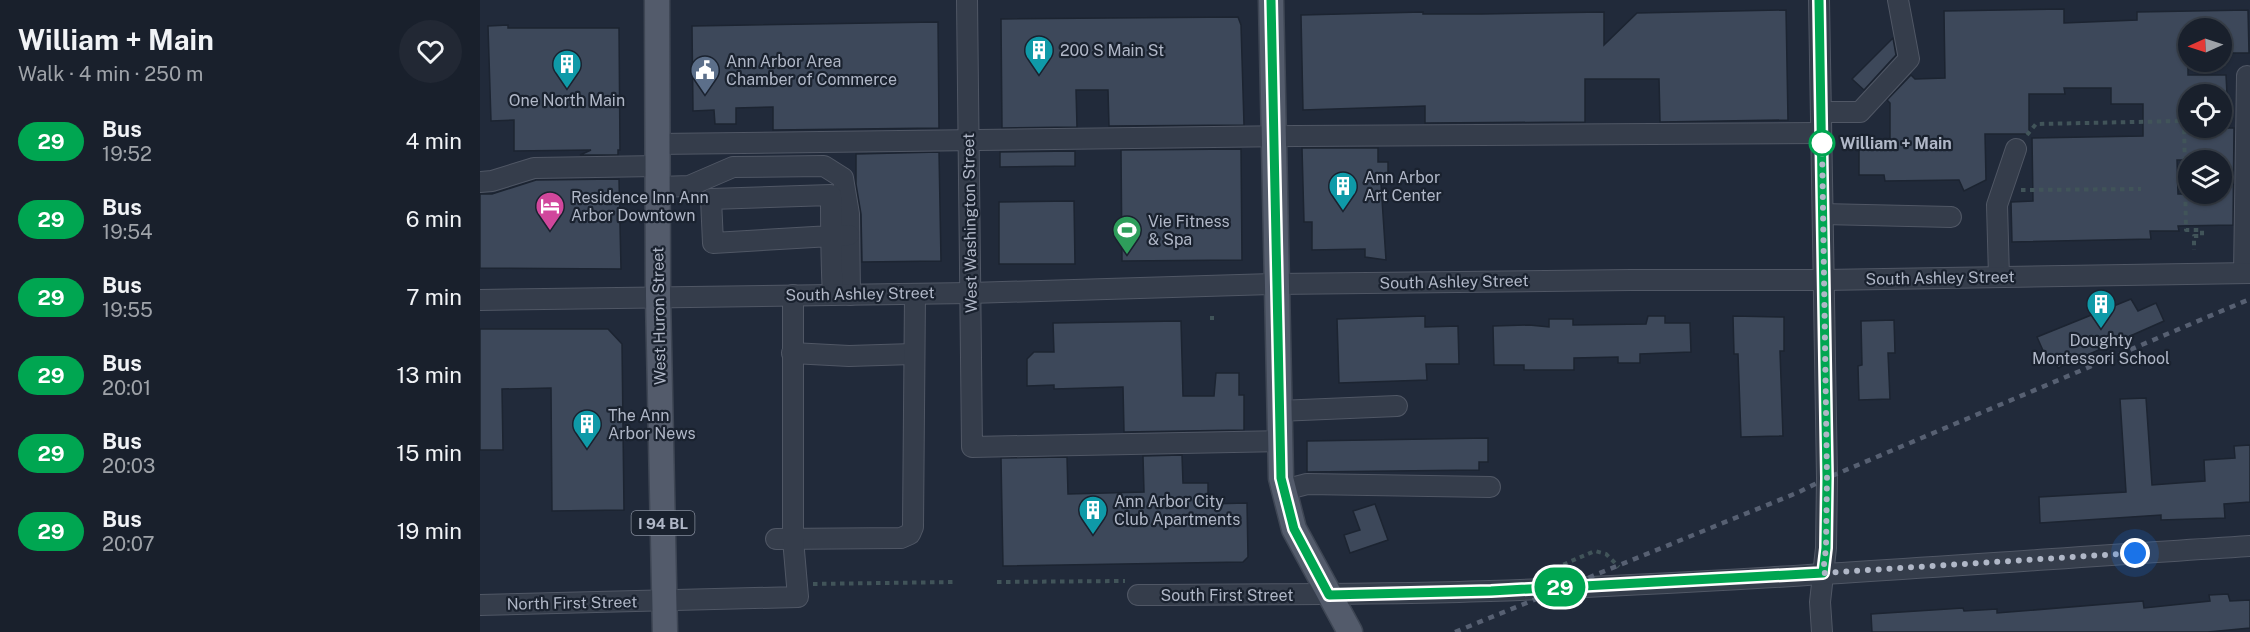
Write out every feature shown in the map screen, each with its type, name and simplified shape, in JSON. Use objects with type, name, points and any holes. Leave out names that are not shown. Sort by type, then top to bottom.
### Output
[{"type":"main road","name":"West Huron Street","points":[[657,0],[658,297],[665,632]]},
{"type":"main road","points":[[1271,0],[1278,411],[1284,490],[1294,529],[1350,632]]},
{"type":"street","name":"West Washington Street","points":[[967,0],[972,447],[1279,441]]},
{"type":"street","points":[[1819,0],[1827,478],[1826,548],[1820,602],[1822,632]]},
{"type":"street","points":[[1821,112],[1860,112],[1909,58],[1898,0]]},
{"type":"street","points":[[2247,76],[2247,273]]},
{"type":"street","points":[[480,182],[492,182],[534,168],[658,166],[969,141],[1273,136],[1821,133]]},
{"type":"street","points":[[2000,277],[1997,205],[2016,149]]},
{"type":"street","points":[[658,166],[689,186],[732,167],[824,166],[843,178],[849,214],[840,236]]},
{"type":"street","points":[[840,236],[713,243],[711,199],[831,195],[840,236],[842,295]]},
{"type":"street","points":[[1823,214],[1951,218]]},
{"type":"street","name":"South Ashley Street","points":[[480,300],[970,293],[1276,284],[1824,280],[2247,273]]},
{"type":"street","points":[[785,539],[901,538],[910,534],[913,526],[915,294]]},
{"type":"street","points":[[665,600],[801,591],[785,539],[793,295]]},
{"type":"street","points":[[792,353],[849,356],[914,354]]},
{"type":"street","points":[[1278,411],[1398,406]]},
{"type":"street","points":[[1284,490],[1307,483],[1490,487]]},
{"type":"street","name":"South First Street","points":[[1135,588],[1329,595],[1491,591],[2250,546]]},
{"type":"street","name":"North First Street","points":[[480,605],[665,600]]},
{"type":"path","points":[[2016,149],[2036,124],[2184,121],[2186,230],[2202,230],[2202,236],[2194,236],[2194,250]]},
{"type":"path","points":[[2002,190],[2140,189]]},
{"type":"path","points":[[801,591],[954,582]]},
{"type":"path","points":[[997,582],[1135,588]]},
{"type":"building","points":[[2064,9],[2064,23],[2137,20],[2137,12],[2248,10],[2249,53],[2232,53],[2232,18],[2178,18],[2178,72],[2188,72],[2188,75],[2226,75],[2226,84],[2178,84],[2178,138],[2232,138],[2232,128],[2234,128],[2233,225],[2178,226],[2179,231],[2150,231],[2151,239],[2012,242],[2011,202],[2033,201],[2032,138],[2143,136],[2143,104],[2111,104],[2111,88],[2064,88],[2065,94],[2029,94],[2029,134],[1985,134],[1986,180],[1964,191],[1959,180],[1885,181],[1884,175],[1859,175],[1859,146],[1890,145],[1890,103],[1887,100],[1911,75],[1915,79],[1945,78],[1944,11]]},
{"type":"building","points":[[1786,10],[1788,120],[1660,122],[1659,79],[1585,79],[1585,122],[1425,123],[1425,106],[1303,110],[1301,15],[1604,12],[1604,45],[1637,13]]},
{"type":"building","points":[[1238,17],[1241,25],[1244,125],[1109,126],[1108,90],[1076,90],[1077,127],[1002,128],[1001,19]]},
{"type":"building","points":[[938,22],[939,128],[773,130],[773,107],[736,108],[736,124],[715,124],[714,110],[693,111],[692,26]]},
{"type":"building","name":"One North Main","points":[[508,25],[508,28],[619,28],[620,150],[618,150],[618,155],[580,155],[591,150],[514,151],[514,120],[491,121],[488,26]]},
{"type":"building","points":[[1893,38],[1896,55],[1864,90],[1852,79]]},
{"type":"building","name":"Ann Arbor Art Center","points":[[1302,148],[1378,148],[1378,162],[1388,162],[1388,184],[1381,184],[1386,260],[1365,257],[1365,249],[1312,250],[1312,222],[1304,222]]},
{"type":"building","points":[[1241,149],[1242,260],[1122,261],[1121,150]]},
{"type":"building","points":[[1075,151],[1075,166],[1000,167],[1000,152]]},
{"type":"building","points":[[939,152],[941,261],[862,262],[856,154]]},
{"type":"building","name":"Residence Inn Ann Arbor Downtown","points":[[619,179],[621,269],[480,268],[480,194],[492,194],[536,180]]},
{"type":"building","points":[[1074,201],[1075,264],[999,264],[999,202]]},
{"type":"building","name":"Doughty Montessori School","points":[[2131,299],[2138,311],[2156,303],[2164,321],[2058,368],[2055,361],[2049,364],[2037,337]]},
{"type":"building","points":[[1425,316],[1425,327],[1458,326],[1459,364],[1426,364],[1427,380],[1339,383],[1337,319]]},
{"type":"building","points":[[1648,316],[1665,316],[1665,323],[1690,323],[1691,352],[1640,354],[1640,363],[1618,363],[1618,357],[1574,358],[1574,370],[1524,370],[1524,365],[1494,365],[1493,326],[1549,327],[1549,319],[1573,319],[1573,325],[1646,324]]},
{"type":"building","points":[[1733,316],[1784,317],[1784,351],[1780,351],[1783,436],[1741,437],[1738,354],[1734,354]]},
{"type":"building","points":[[1894,320],[1895,353],[1888,353],[1890,399],[1859,400],[1858,366],[1862,365],[1861,321]]},
{"type":"building","points":[[1181,321],[1183,396],[1214,396],[1216,373],[1239,373],[1239,395],[1244,395],[1244,430],[1124,432],[1123,387],[1054,389],[1054,385],[1027,386],[1027,359],[1034,352],[1054,352],[1053,323]]},
{"type":"building","name":"The Ann Arbor News","points":[[480,329],[608,329],[622,344],[624,510],[552,511],[551,388],[502,389],[503,450],[480,450]]},
{"type":"building","points":[[2146,398],[2152,485],[2205,481],[2204,460],[2235,458],[2234,446],[2250,445],[2250,502],[2224,504],[2225,518],[2161,520],[2161,515],[2040,523],[2039,497],[2126,492],[2120,399]]},
{"type":"building","points":[[1488,438],[1488,462],[1479,462],[1479,470],[1307,472],[1307,441]]},
{"type":"building","name":"Ann Arbor City Club Apartments","points":[[1182,455],[1183,483],[1208,483],[1208,504],[1247,503],[1248,557],[1243,562],[1003,566],[1001,458],[1067,457],[1068,494],[1144,492],[1143,456]]},
{"type":"building","points":[[1375,504],[1388,540],[1350,553],[1344,535],[1360,530],[1353,511]]},
{"type":"building","points":[[2228,594],[2230,601],[2250,600],[2250,628],[2208,632],[1872,632],[1871,614],[1963,608],[1964,611],[1997,609],[1997,613],[2143,601],[2144,608],[2210,601],[2209,595]]},
{"type":"railway","points":[[1455,632],[1799,492],[1827,478],[2250,299]]},
{"type":"bus line","name":"29","points":[[1271,0],[1281,478],[1286,505],[1294,529],[1329,595],[1491,591],[1823,573],[1826,548],[1827,478],[1819,0]]},
{"type":"place","name":"200 S Main St","points":[[1039,76]]},
{"type":"place","name":"One North Main","points":[[567,90]]},
{"type":"place","name":"Ann Arbor Area Chamber of Commerce","points":[[705,96]]},
{"type":"place","name":"William + Main","points":[[1822,143]]},
{"type":"place","name":"Ann Arbor Art Center","points":[[1343,212]]},
{"type":"place","name":"Residence Inn Ann Arbor Downtown","points":[[550,232]]},
{"type":"place","name":"Vie Fitness & Spa","points":[[1127,256]]},
{"type":"place","name":"Doughty Montessori School","points":[[2101,330]]},
{"type":"place","name":"The Ann Arbor News","points":[[587,450]]},
{"type":"place","name":"Ann Arbor City Club Apartments","points":[[1093,536]]},
{"type":"route","points":[[1822,143],[1827,478],[1826,548],[1823,573],[2135,553]]}]
